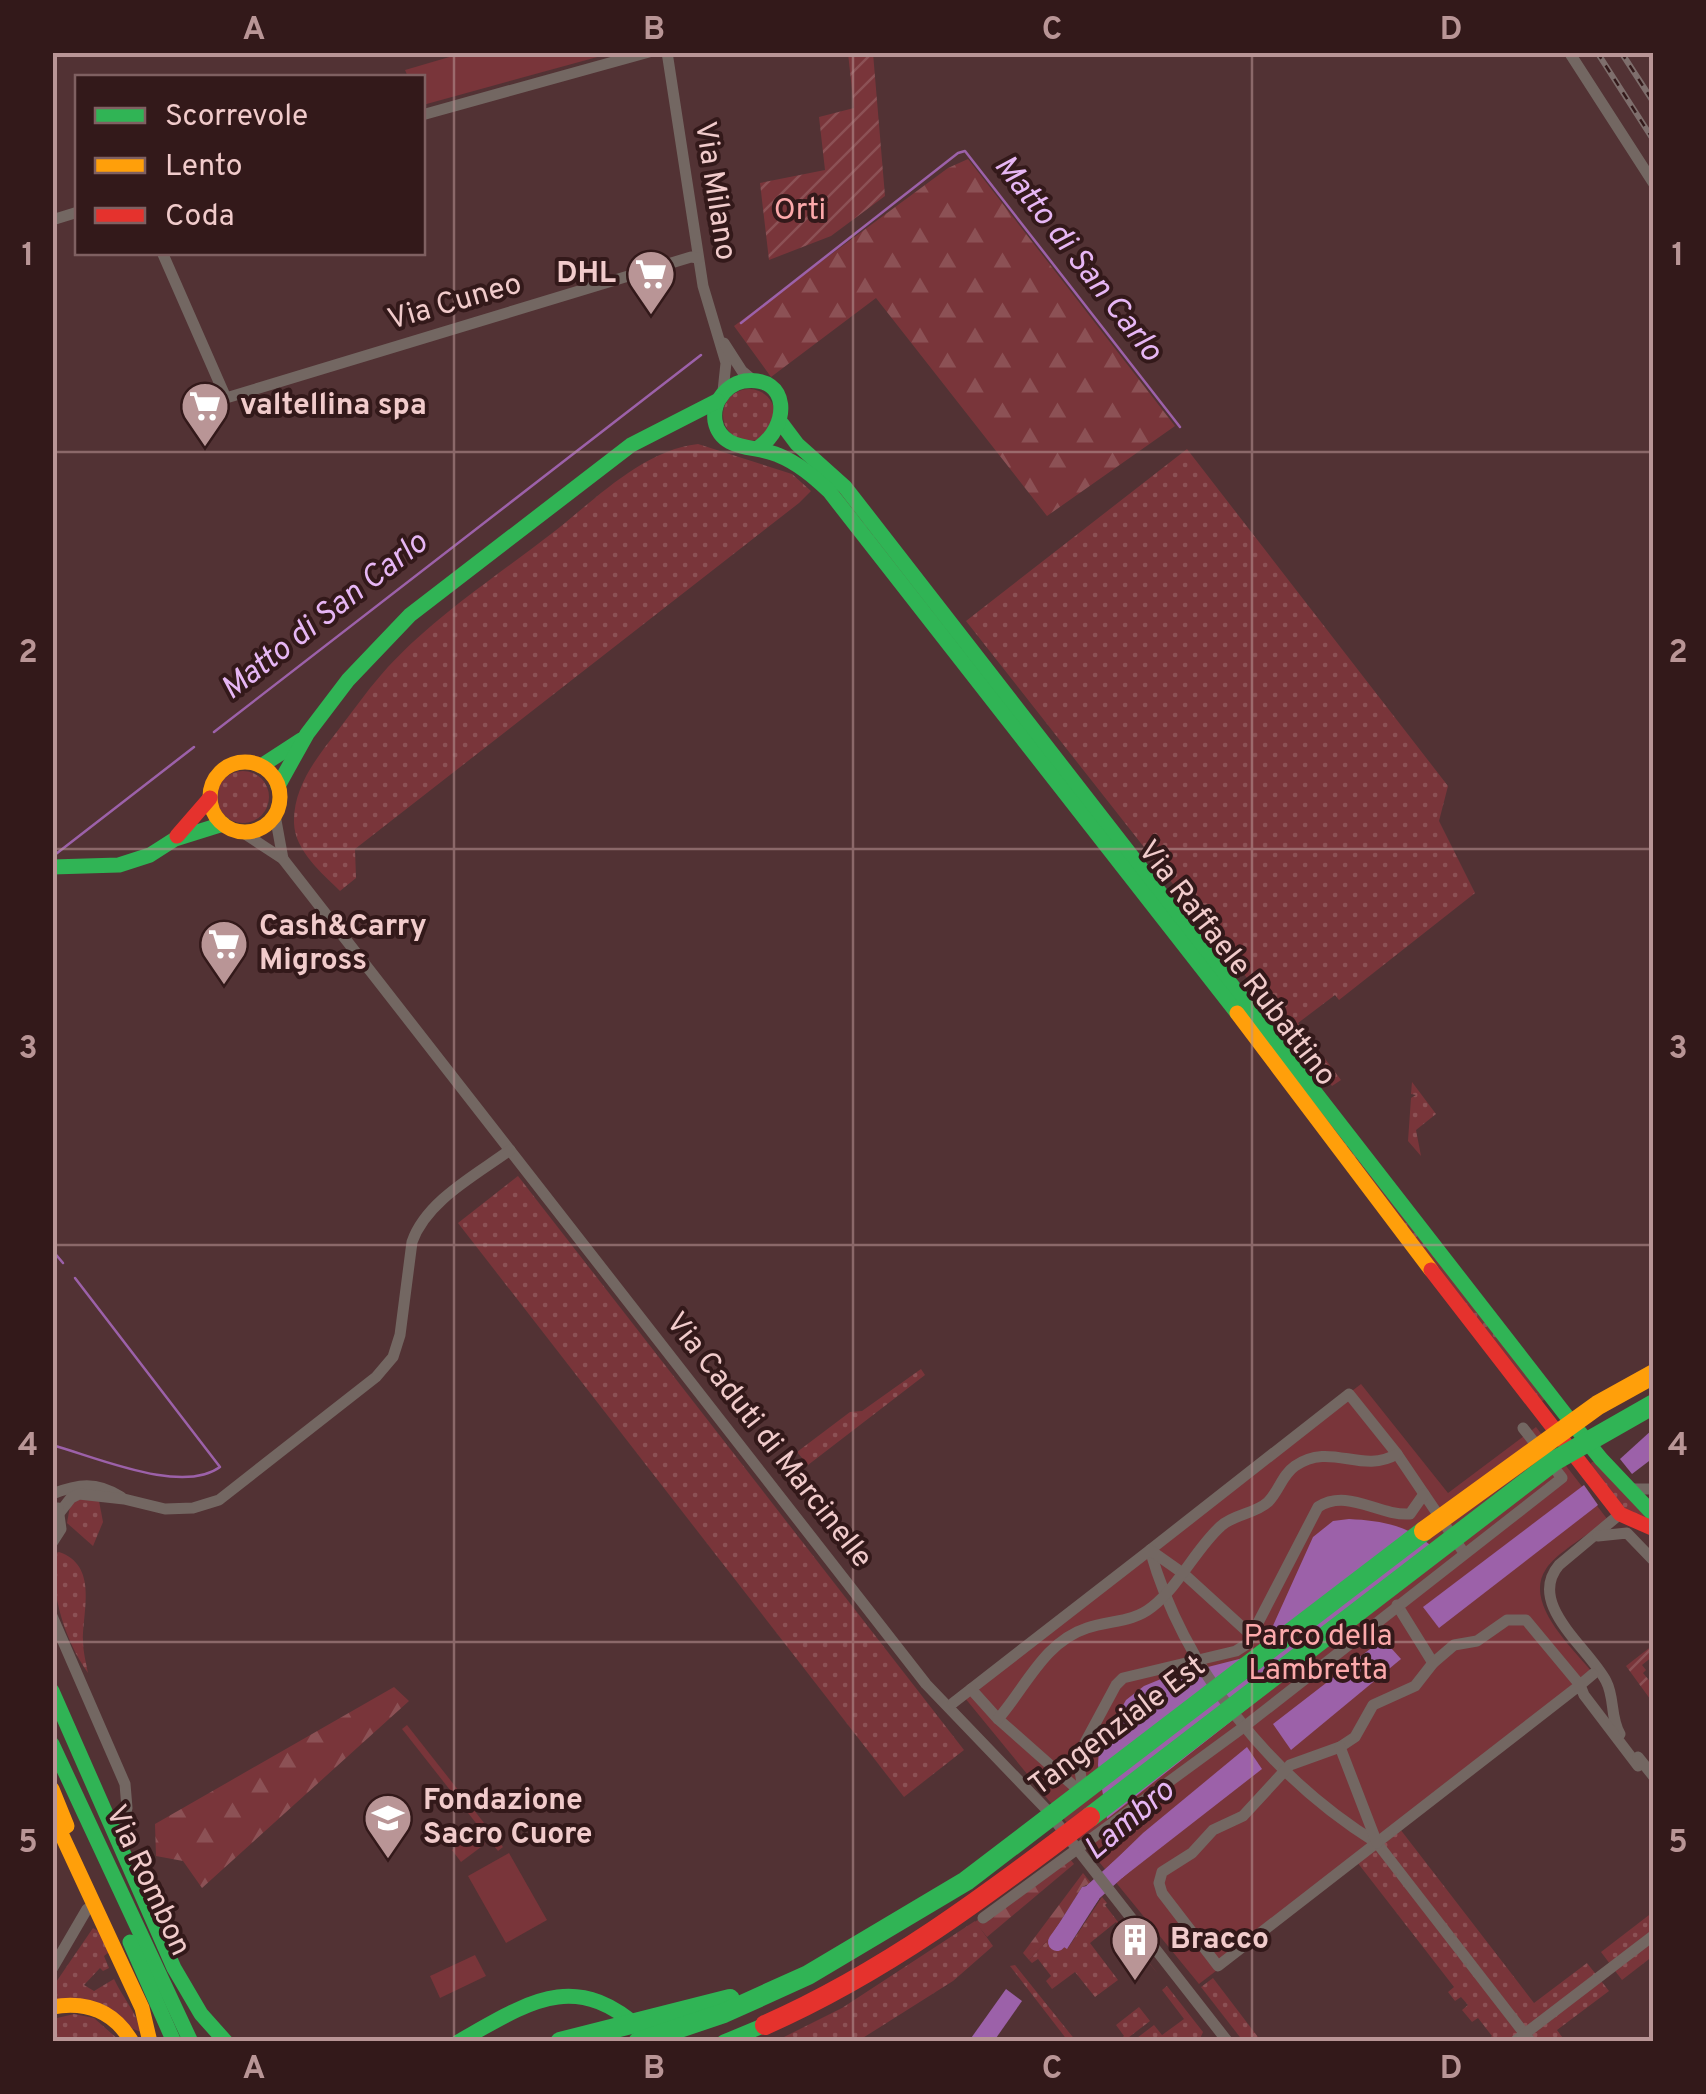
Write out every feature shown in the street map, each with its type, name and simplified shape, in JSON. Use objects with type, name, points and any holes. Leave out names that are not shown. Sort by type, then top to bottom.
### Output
[{"type":"main road","points":[[278,786],[308,734],[366,658],[410,615],[605,464],[743,381],[754,381]]},
{"type":"main road","name":"Via Raffaele Rubattino","points":[[754,381],[774,390],[782,405],[782,424],[790,437],[845,487],[1565,1414],[1654,1514]]},
{"type":"main road","points":[[718,431],[714,416],[720,396]]},
{"type":"main road","name":"Via Raffaele Rubattino","points":[[669,426],[697,424],[718,431],[734,446],[758,448],[802,468],[829,491],[1229,1003],[1316,1116],[1332,1144],[1620,1514],[1654,1529]]},
{"type":"main road","points":[[758,448],[773,438],[782,424]]},
{"type":"main road","points":[[260,766],[284,754],[308,734]]},
{"type":"main road","points":[[52,868],[120,865],[150,854],[175,839],[210,798],[214,781],[227,768],[245,762],[260,766],[278,786],[280,800],[275,815],[259,829],[232,828],[175,839]]},
{"type":"main road","points":[[210,798],[213,810],[232,828]]},
{"type":"main road","name":"Tangenziale Est","points":[[638,2042],[678,2031],[785,1985],[860,1947],[966,1881],[1494,1478],[1598,1405],[1654,1374]]},
{"type":"main road","name":"Tangenziale Est","points":[[724,2042],[806,2008],[890,1963],[971,1908],[1542,1470],[1579,1444],[1654,1404]]},
{"type":"main road","points":[[52,1690],[127,1869],[192,2003],[226,2042]]},
{"type":"main road","points":[[52,1742],[127,1869]]},
{"type":"main road","name":"Via Rombon","points":[[52,1742],[191,2042]]},
{"type":"main road","name":"Via Rombon","points":[[52,1773],[174,2042]]},
{"type":"main road","points":[[52,1789],[88,1899]]},
{"type":"main road","points":[[52,1814],[88,1899],[130,1970],[161,2042]]},
{"type":"main road","points":[[110,1932],[142,2008],[150,2042]]},
{"type":"main road","points":[[560,2042],[785,1985]]},
{"type":"main road","points":[[458,2042],[538,2000],[570,1995],[597,1999],[629,2016],[649,2042]]},
{"type":"main road","points":[[52,2008],[74,2004],[100,2010],[123,2027],[132,2042]]},
{"type":"main road","points":[[744,2042],[766,2025]]},
{"type":"street","points":[[425,114],[649,52]]},
{"type":"street","name":"Via Milano","points":[[667,52],[698,258],[727,372],[720,396]]},
{"type":"street","points":[[1569,52],[1654,184]]},
{"type":"street","name":"Via Cuneo","points":[[163,255],[226,398],[698,258]]},
{"type":"street","name":"Via Milano","points":[[719,336],[754,381]]},
{"type":"street","name":"Via Caduti di Marcinelle","points":[[275,815],[283,859]]},
{"type":"street","name":"Via Caduti di Marcinelle","points":[[232,828],[283,859],[926,1684],[1036,1798],[1222,2039]]},
{"type":"street","points":[[55,1502],[79,1494],[178,1509],[219,1500],[376,1378],[393,1357],[400,1335],[412,1242],[418,1228],[439,1204],[510,1150]]},
{"type":"street","points":[[953,1703],[1350,1394],[1397,1454],[1464,1553]]},
{"type":"street","points":[[983,1918],[1079,1850],[1562,1478],[1523,1428]]},
{"type":"street","points":[[998,1718],[1052,1648],[1088,1627],[1138,1617],[1165,1595],[1222,1525],[1272,1499],[1296,1465],[1329,1456],[1374,1464],[1397,1454]]},
{"type":"street","points":[[55,1502],[83,1484],[107,1488],[124,1499]]},
{"type":"street","points":[[1628,1489],[1654,1489]]},
{"type":"street","points":[[1076,1788],[1082,1783],[1078,1759],[1081,1750],[1116,1685],[1136,1674],[1236,1651],[1252,1636],[1318,1507],[1328,1500],[1342,1498],[1398,1515],[1410,1514],[1424,1494]]},
{"type":"street","points":[[52,1543],[61,1530],[55,1502]]},
{"type":"street","points":[[1620,1514],[1552,1573],[1548,1591],[1550,1600],[1606,1680],[1615,1726],[1654,1777]]},
{"type":"street","points":[[1594,1537],[1626,1533],[1654,1561]]},
{"type":"street","points":[[1150,1550],[1184,1574],[1252,1636]]},
{"type":"street","points":[[1150,1550],[1165,1595],[1199,1661],[1243,1723],[1283,1771],[1378,1844]]},
{"type":"street","points":[[1397,1605],[1433,1662]]},
{"type":"street","name":"Via Rombon","points":[[52,1616],[124,1780],[128,1808],[120,1836]]},
{"type":"street","points":[[1593,1674],[1580,1685],[1378,1844],[1218,1966],[1162,1893],[1159,1878],[1192,1853],[1213,1830],[1244,1816],[1283,1771],[1354,1737],[1373,1706],[1415,1686],[1433,1662],[1454,1645],[1477,1641],[1499,1623],[1520,1619],[1534,1625],[1580,1685],[1638,1766]]},
{"type":"street","name":"Via Rombon","points":[[52,1631],[66,1653]]},
{"type":"street","points":[[970,1689],[1076,1788],[1097,1836]]},
{"type":"street","points":[[1340,1746],[1378,1844],[1524,2039],[1654,1935]]},
{"type":"street","points":[[52,1968],[88,1899]]},
{"type":"green space","points":[[463,52],[612,53],[425,104],[425,75],[407,75],[405,70]]},
{"type":"green space","name":"Orti","points":[[848,53],[873,53],[885,196],[831,236],[769,260],[760,183],[825,170],[819,117],[854,108]]},
{"type":"green space","points":[[968,159],[1175,426],[1047,516],[876,298],[771,377],[734,326],[948,168]]},
{"type":"green space","points":[[749,389],[767,397],[775,415],[767,433],[749,441],[731,433],[723,415],[731,397]]},
{"type":"green space","points":[[698,444],[792,474],[811,491],[355,849],[356,878],[340,891],[299,843],[295,809],[302,784],[315,761],[370,688],[441,618],[620,479],[657,456]]},
{"type":"green space","points":[[1187,449],[1448,786],[1439,821],[1475,893],[1339,1000],[1335,995],[1298,1023],[1341,1080],[1332,1086],[966,621]]},
{"type":"green space","points":[[839,488],[1545,1399],[1541,1402],[836,491]]},
{"type":"green space","points":[[243,771],[261,779],[269,797],[261,815],[243,823],[225,815],[217,797],[225,779]]},
{"type":"green space","points":[[1412,1082],[1436,1114],[1416,1130],[1421,1156],[1408,1141],[1411,1098],[1416,1095],[1411,1094]]},
{"type":"green space","points":[[518,1176],[964,1750],[904,1797],[458,1223]]},
{"type":"green space","points":[[921,1369],[925,1375],[808,1465],[797,1452],[850,1412],[862,1411]]},
{"type":"green space","name":"Parco della Lambretta","points":[[1361,1384],[1448,1493],[1536,1427],[1608,1520],[1558,1556],[1541,1582],[1545,1610],[1591,1671],[1384,1842],[1199,1984],[960,1692]]},
{"type":"green space","points":[[1597,1462],[1648,1520],[1623,1508],[1590,1465]]},
{"type":"green space","points":[[79,1498],[99,1501],[103,1522],[93,1546],[67,1523],[70,1506]]},
{"type":"green space","points":[[59,1552],[71,1558],[84,1578],[83,1644],[88,1673],[72,1646],[57,1601],[53,1554]]},
{"type":"green space","points":[[1653,1645],[1653,1656],[1642,1665],[1653,1685],[1653,1703],[1626,1666]]},
{"type":"green space","points":[[394,1687],[409,1701],[202,1888],[183,1861],[156,1856],[155,1824]]},
{"type":"green space","points":[[407,1725],[503,1847],[498,1851],[402,1729]]},
{"type":"green space","points":[[1400,1829],[1534,2003],[1587,1963],[1609,1991],[1557,2030],[1565,2041],[1486,2041],[1492,2036],[1478,2018],[1472,2022],[1462,2010],[1468,2005],[1461,1997],[1455,2001],[1448,1992],[1454,1987],[1357,1862]]},
{"type":"green space","points":[[475,1832],[485,1844],[461,1862],[452,1850]]},
{"type":"green space","points":[[509,1853],[547,1920],[506,1943],[468,1876]]},
{"type":"green space","points":[[1065,1853],[1074,1864],[987,1937],[975,1922]]},
{"type":"green space","points":[[1083,1873],[1091,1883],[1082,1887],[1050,1938],[1029,1960],[1023,1953]]},
{"type":"green space","points":[[1102,1897],[1158,1974],[1116,1922],[1090,1943],[1118,1980],[1095,1997],[1075,1972],[1052,1989],[1046,1981],[1051,1976],[1038,1959],[1032,1963],[1029,1960],[1050,1938],[1068,1948]]},
{"type":"green space","points":[[1653,1912],[1653,1956],[1622,1980],[1601,1952]]},
{"type":"green space","points":[[975,1921],[993,1946],[953,1981],[858,2041],[774,2042],[842,2008]]},
{"type":"green space","points":[[93,1928],[100,1932],[109,1952],[104,1956],[109,1968],[100,1968],[84,1985],[94,1991],[114,1979],[142,2032],[53,2003],[52,1988]]},
{"type":"green space","points":[[475,1955],[486,1976],[440,1998],[430,1976]]},
{"type":"green space","points":[[1015,1965],[1076,2041],[1068,2041],[1010,1966]]},
{"type":"green space","points":[[1213,1978],[1261,2041],[1243,2041],[1201,1987]]},
{"type":"green space","points":[[1167,1986],[1203,2032],[1199,2041],[1133,2041],[1154,2025],[1162,2035],[1184,2019],[1162,1990]]},
{"type":"green space","points":[[1139,2007],[1150,2021],[1124,2041],[1118,2041],[1124,2036],[1116,2025]]},
{"type":"green space","points":[[74,2014],[94,2018],[120,2041],[53,2042],[53,2019]]},
{"type":"shaded area","points":[[1653,1429],[1653,1458],[1632,1474],[1620,1459]]},
{"type":"shaded area","points":[[1584,1485],[1598,1505],[1439,1628],[1423,1607]]},
{"type":"shaded area","points":[[1349,1519],[1400,1527],[1421,1538],[1441,1556],[1107,1819],[1099,1748],[1126,1700],[1161,1679],[1247,1657],[1266,1641],[1313,1537],[1333,1521]]},
{"type":"shaded area","points":[[1383,1639],[1401,1659],[1291,1750],[1273,1724]]},
{"type":"shaded area","points":[[1247,1747],[1262,1769],[1122,1878],[1110,1865]]},
{"type":"shaded area","points":[[1087,1886],[1099,1899],[1067,1949],[1050,1938],[1082,1887]]},
{"type":"shaded area","points":[[1006,1989],[1022,2001],[994,2041],[969,2041]]},
{"type":"waterway","name":"Matto di San Carlo","points":[[741,323],[965,151],[1180,427]]},
{"type":"waterway","name":"Matto di San Carlo","points":[[214,732],[701,355]]},
{"type":"waterway","name":"Matto di San Carlo","points":[[52,857],[194,747]]},
{"type":"waterway","points":[[52,1250],[63,1263]]},
{"type":"waterway","points":[[52,1445],[162,1476],[204,1475],[220,1467],[75,1278]]},
{"type":"waterway","name":"Lambro","points":[[1057,1942],[1093,1892],[1132,1857]]},
{"type":"railway","points":[[1597,52],[1654,141]]},
{"type":"railway","points":[[1621,52],[1654,103]]},
{"type":"traffic: fast","points":[[758,448],[776,428],[781,404],[771,386],[744,381],[724,392],[716,406],[715,421],[724,438],[792,462],[829,491],[1237,1013]]},
{"type":"traffic: fast","points":[[278,786],[307,734],[348,680],[410,615],[631,445],[717,401]]},
{"type":"traffic: fast","points":[[782,424],[797,444],[845,487],[1565,1414],[1654,1515]]},
{"type":"traffic: fast","points":[[261,766],[301,740]]},
{"type":"traffic: fast","points":[[52,867],[119,865],[150,855],[175,839],[223,824]]},
{"type":"traffic: fast","points":[[1090,1817],[1554,1461],[1654,1404]]},
{"type":"traffic: fast","points":[[638,2042],[724,2013],[808,1975],[966,1881],[1424,1531]]},
{"type":"traffic: fast","points":[[52,1691],[174,1968],[201,2014],[226,2042]]},
{"type":"traffic: fast","points":[[52,1744],[191,2042]]},
{"type":"traffic: fast","points":[[130,1942],[174,2042]]},
{"type":"traffic: fast","points":[[458,2042],[530,2004],[574,1996],[619,2012],[644,2032]]},
{"type":"traffic: fast","points":[[560,2042],[730,1999]]},
{"type":"traffic: fast","points":[[724,2042],[765,2025]]},
{"type":"traffic: slow","points":[[245,762],[270,772],[280,797],[270,822],[245,832],[220,822],[210,797],[220,772],[245,762]]},
{"type":"traffic: slow","points":[[1237,1013],[1431,1270]]},
{"type":"traffic: slow","points":[[1424,1531],[1598,1405],[1654,1374]]},
{"type":"traffic: slow","points":[[52,1789],[67,1826]]},
{"type":"traffic: slow","points":[[52,1814],[142,2008],[150,2042]]},
{"type":"traffic: slow","points":[[52,2007],[77,2006],[98,2011],[117,2023],[132,2042]]},
{"type":"traffic: jam","points":[[177,836],[210,798]]},
{"type":"traffic: jam","points":[[1431,1270],[1620,1514],[1654,1529]]},
{"type":"traffic: jam","points":[[765,2025],[893,1957],[973,1904],[1090,1817]]},
{"type":"place","name":"DHL","points":[[651,316]]},
{"type":"place","name":"valtellina spa","points":[[205,448]]},
{"type":"place","name":"Cash&Carry Migross","points":[[224,986]]},
{"type":"place","name":"Fondazione Sacro Cuore","points":[[388,1860]]},
{"type":"place","name":"Bracco","points":[[1135,1982]]}]
